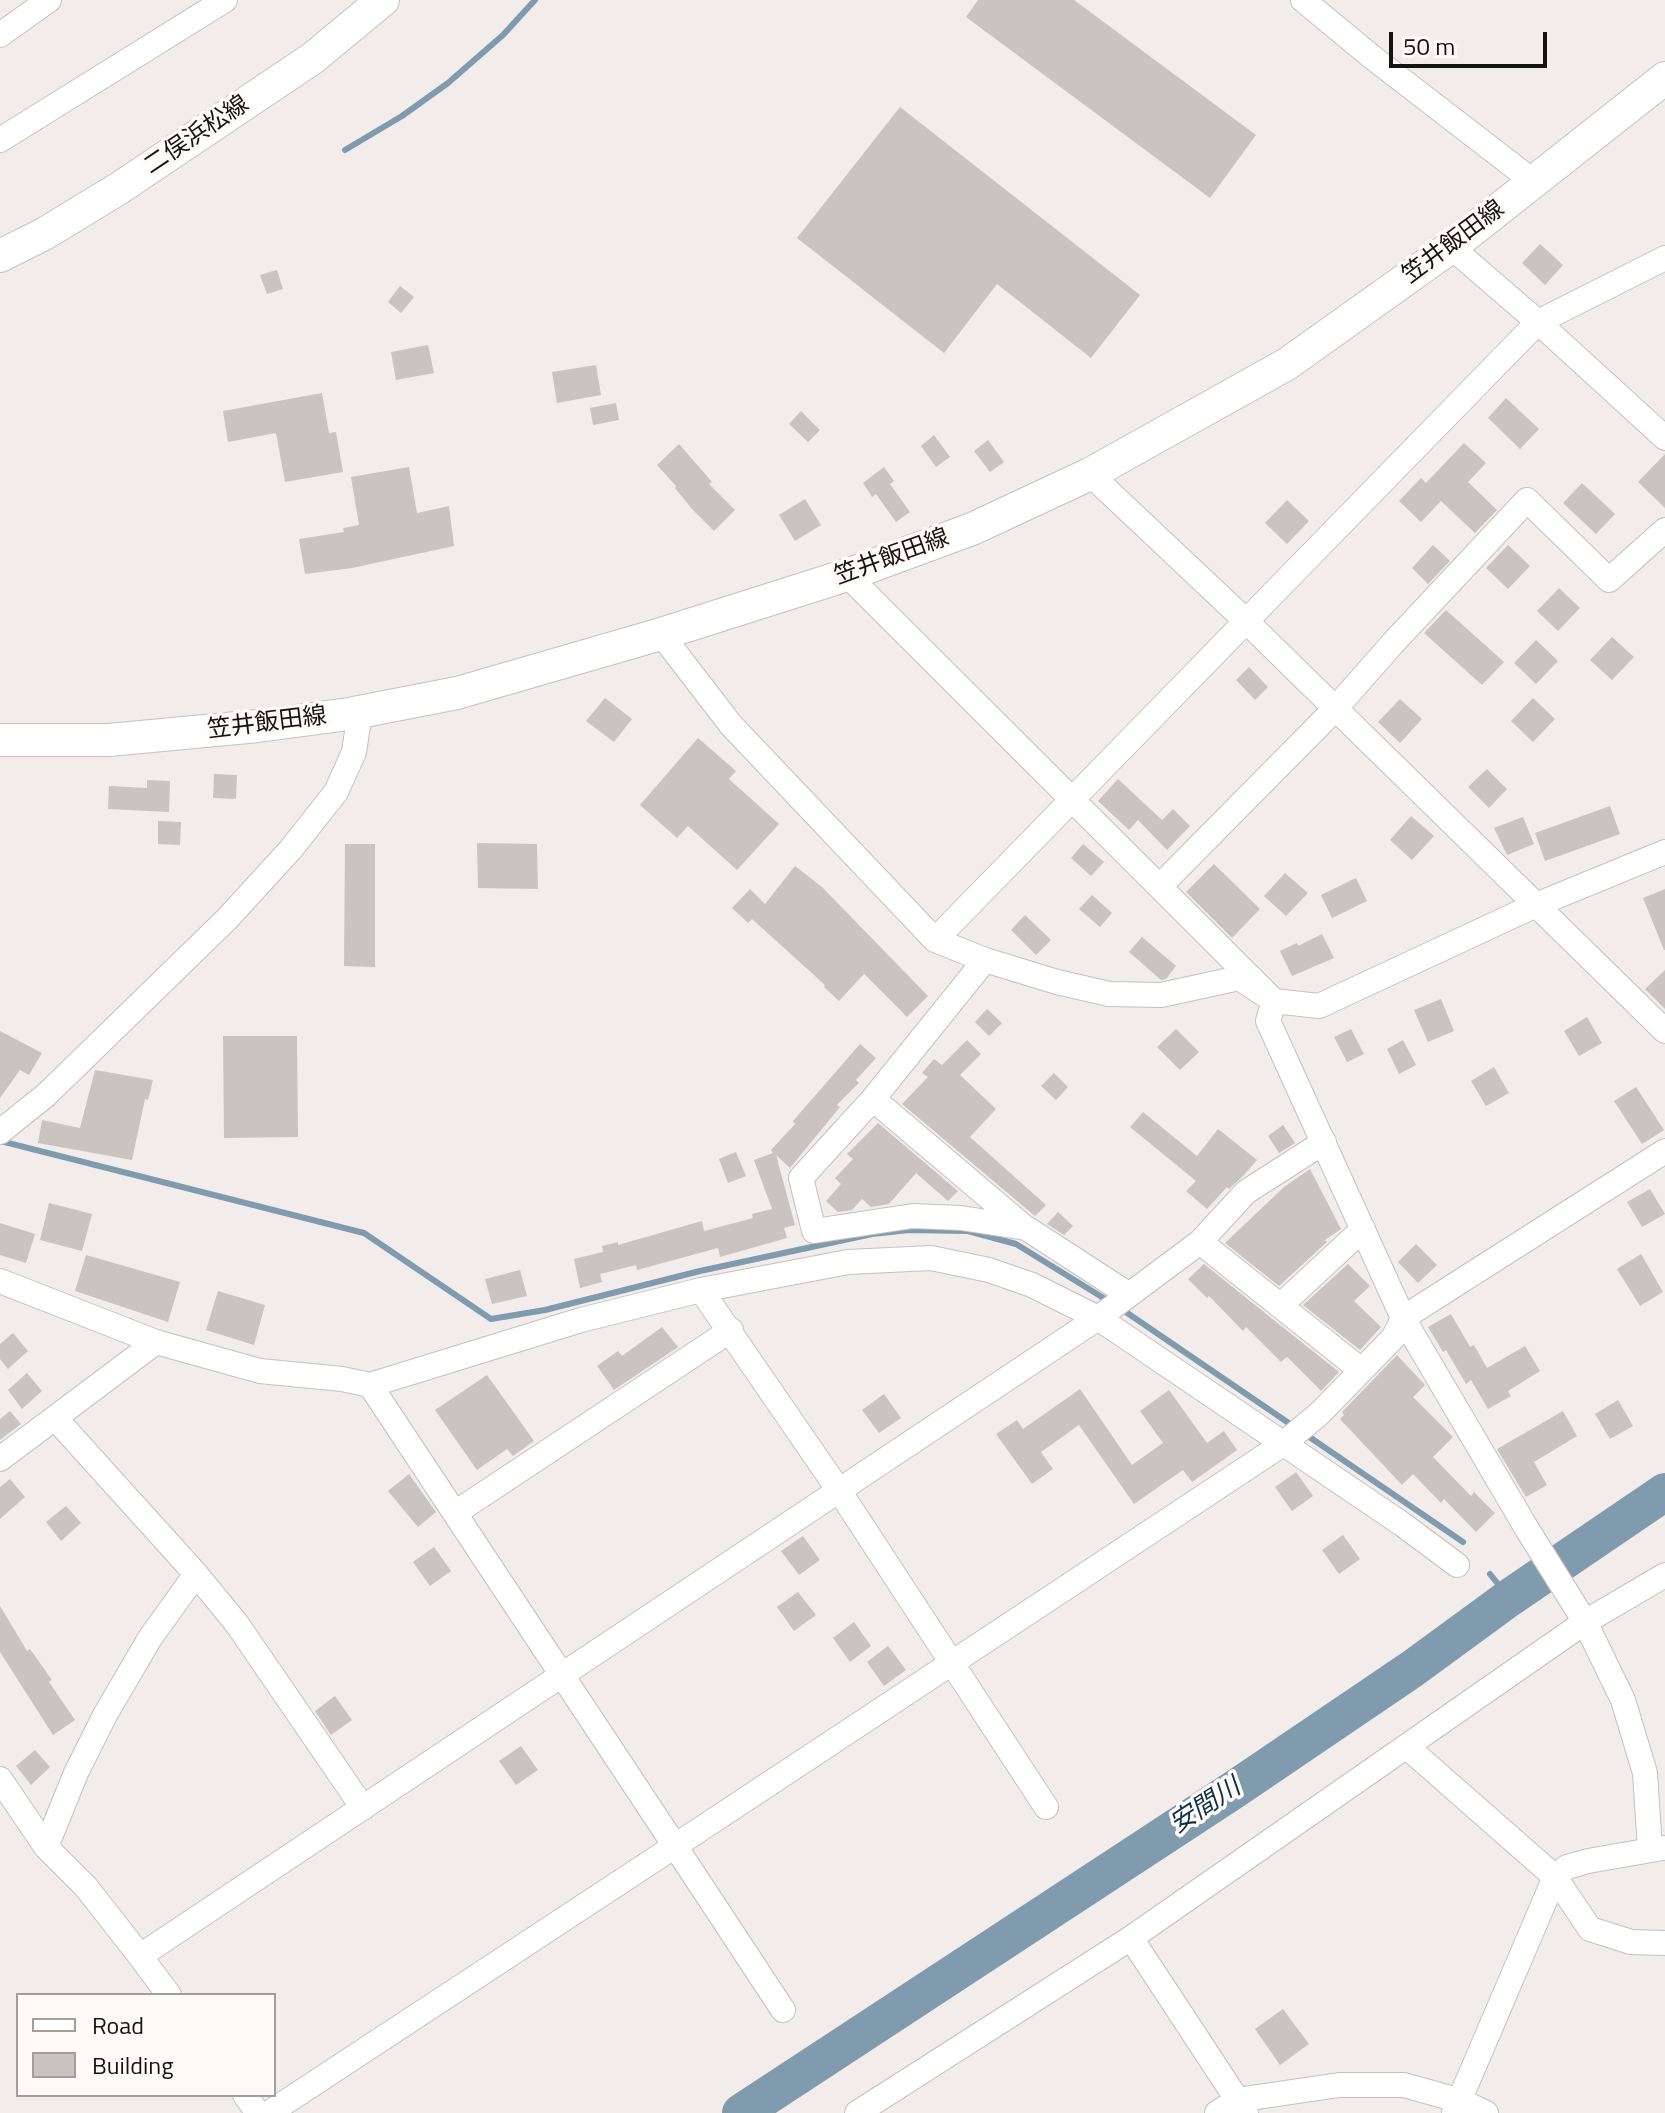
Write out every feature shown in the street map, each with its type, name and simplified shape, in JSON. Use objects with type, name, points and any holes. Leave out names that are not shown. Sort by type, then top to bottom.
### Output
[{"type":"main road","name":"二俣浜松線","points":[[0,256],[44,234],[118,189],[313,58],[383,0]]},
{"type":"main road","name":"笠井飯田線","points":[[0,740],[109,740],[258,726],[360,712],[457,693],[661,634],[847,575],[972,529],[1090,474],[1287,364],[1451,247],[1665,78]]},
{"type":"street","points":[[0,35],[49,0]]},
{"type":"street","points":[[0,140],[225,0]]},
{"type":"street","points":[[1303,0],[1534,182]]},
{"type":"street","points":[[1451,247],[1665,438]]},
{"type":"street","points":[[935,940],[1538,322],[1665,258]]},
{"type":"street","points":[[1090,474],[1246,621],[1665,1031]]},
{"type":"street","points":[[1160,886],[1335,709],[1527,500],[1609,580],[1665,530]]},
{"type":"street","points":[[847,575],[1274,1001]]},
{"type":"street","points":[[661,634],[731,725],[935,940],[985,960],[1109,994],[1161,995],[1239,978],[1274,1001],[1319,1006],[1536,905],[1665,852]]},
{"type":"street","points":[[2,1130],[46,1095],[227,919],[291,849],[336,792],[354,752],[360,712]]},
{"type":"street","points":[[985,960],[873,1099],[801,1178],[814,1231],[913,1216],[961,1218],[1026,1228]]},
{"type":"street","points":[[1274,1001],[1268,1021],[1403,1318],[1580,1616],[1623,1700],[1645,1773],[1657,1848],[1588,1861],[1567,1867],[1555,1877],[1458,2107]]},
{"type":"street","points":[[873,1099],[1026,1228],[1127,1295]]},
{"type":"street","points":[[140,1956],[1101,1316],[1200,1242],[1246,1192],[1324,1142]]},
{"type":"street","points":[[269,2113],[1286,1442],[1394,1337],[1403,1318],[1665,1151]]},
{"type":"street","points":[[1280,1306],[1363,1229]]},
{"type":"street","points":[[1200,1242],[1361,1370]]},
{"type":"street","points":[[0,1281],[156,1342],[260,1371],[342,1379],[370,1385],[581,1320],[701,1290],[848,1262],[931,1258],[989,1270],[1032,1285],[1101,1316],[1286,1442],[1457,1565]]},
{"type":"street","points":[[701,1290],[840,1492],[1046,1807]]},
{"type":"street","points":[[455,1513],[731,1330]]},
{"type":"street","points":[[0,1459],[156,1342]]},
{"type":"street","points":[[370,1385],[783,2010]]},
{"type":"street","points":[[56,1419],[237,1624],[363,1808]]},
{"type":"street","points":[[46,1847],[76,1773],[105,1715],[150,1638],[196,1574]]},
{"type":"street","points":[[857,2113],[1131,1938],[1407,1747],[1580,1616],[1661,1585]]},
{"type":"street","points":[[1407,1747],[1555,1877],[1590,1929],[1631,1942],[1665,1943]]},
{"type":"street","points":[[0,1779],[46,1847],[86,1887],[168,1993]]},
{"type":"street","points":[[1131,1938],[1233,2109],[1339,2085],[1404,2085],[1458,2107],[1486,2113]]},
{"type":"building","points":[[978,0],[1074,0],[1256,135],[1210,198],[966,17]]},
{"type":"building","points":[[900,107],[1140,295],[1091,358],[997,284],[944,353],[797,238]]},
{"type":"building","points":[[1540,244],[1563,265],[1545,285],[1522,263]]},
{"type":"building","points":[[277,270],[283,289],[267,294],[260,275]]},
{"type":"building","points":[[400,286],[414,297],[401,313],[388,302]]},
{"type":"building","points":[[428,345],[434,373],[396,380],[391,352]]},
{"type":"building","points":[[596,365],[601,395],[557,403],[552,372]]},
{"type":"building","points":[[322,393],[329,433],[336,432],[343,472],[285,482],[276,433],[228,442],[223,411]]},
{"type":"building","points":[[1506,398],[1539,429],[1520,449],[1488,418]]},
{"type":"building","points":[[616,403],[619,420],[593,425],[590,408]]},
{"type":"building","points":[[801,411],[820,430],[808,442],[789,424]]},
{"type":"building","points":[[934,435],[950,457],[936,467],[921,446]]},
{"type":"building","points":[[988,440],[1004,462],[990,472],[974,451]]},
{"type":"building","points":[[1464,443],[1486,463],[1468,482],[1497,510],[1475,533],[1441,501],[1421,522],[1399,501],[1421,478],[1426,483]]},
{"type":"building","points":[[679,444],[712,482],[709,484],[735,510],[714,531],[657,465]]},
{"type":"building","points":[[1665,454],[1665,508],[1638,482]]},
{"type":"building","points":[[409,467],[417,513],[449,506],[454,546],[352,568],[305,574],[299,539],[344,532],[343,528],[359,525],[351,477]]},
{"type":"building","points":[[884,467],[894,481],[890,484],[910,512],[896,522],[876,494],[872,497],[863,483]]},
{"type":"building","points":[[1582,483],[1615,514],[1596,534],[1563,503]]},
{"type":"building","points":[[805,499],[821,525],[795,541],[779,515]]},
{"type":"building","points":[[1287,500],[1309,521],[1287,544],[1265,523]]},
{"type":"building","points":[[1433,545],[1450,561],[1428,584],[1412,568]]},
{"type":"building","points":[[1508,545],[1530,566],[1508,589],[1486,568]]},
{"type":"building","points":[[1559,588],[1580,608],[1558,631],[1537,611]]},
{"type":"building","points":[[1446,610],[1504,662],[1482,685],[1424,633]]},
{"type":"building","points":[[1612,637],[1634,657],[1612,680],[1590,660]]},
{"type":"building","points":[[1536,640],[1558,661],[1536,684],[1514,663]]},
{"type":"building","points":[[1249,667],[1268,687],[1255,700],[1236,680]]},
{"type":"building","points":[[605,698],[632,719],[614,742],[586,721]]},
{"type":"building","points":[[1533,698],[1555,719],[1533,742],[1511,721]]},
{"type":"building","points":[[1400,699],[1422,719],[1400,743],[1378,722]]},
{"type":"building","points":[[698,738],[736,771],[729,779],[779,824],[737,870],[688,826],[677,838],[640,805]]},
{"type":"building","points":[[1487,769],[1507,789],[1489,808],[1468,787]]},
{"type":"building","points":[[214,774],[237,775],[236,799],[213,798]]},
{"type":"building","points":[[1118,779],[1162,820],[1173,809],[1190,826],[1167,850],[1138,820],[1129,830],[1098,801]]},
{"type":"building","points":[[147,780],[170,781],[169,812],[108,809],[109,786],[147,788]]},
{"type":"building","points":[[1610,806],[1620,834],[1545,861],[1535,833]]},
{"type":"building","points":[[1411,816],[1434,836],[1412,860],[1390,840]]},
{"type":"building","points":[[1523,817],[1534,844],[1507,855],[1494,828]]},
{"type":"building","points":[[158,821],[181,822],[180,845],[158,844]]},
{"type":"building","points":[[477,843],[537,844],[538,889],[478,888]]},
{"type":"building","points":[[345,844],[375,844],[375,967],[344,966]]},
{"type":"building","points":[[1083,844],[1104,862],[1091,876],[1071,858]]},
{"type":"building","points":[[1214,864],[1260,909],[1232,938],[1186,892]]},
{"type":"building","points":[[795,866],[822,887],[928,996],[907,1017],[864,974],[839,1001],[752,919],[748,923],[732,908],[750,889],[765,904]]},
{"type":"building","points":[[1285,873],[1308,893],[1286,916],[1264,896]]},
{"type":"building","points":[[1356,878],[1367,901],[1332,918],[1321,895]]},
{"type":"building","points":[[1665,889],[1665,950],[1664,950],[1643,898]]},
{"type":"building","points":[[1092,895],[1112,913],[1100,927],[1079,909]]},
{"type":"building","points":[[1025,915],[1051,940],[1036,955],[1011,930]]},
{"type":"building","points":[[1322,934],[1334,958],[1292,976],[1280,951]]},
{"type":"building","points":[[1142,937],[1176,966],[1166,979],[1161,980],[1129,952]]},
{"type":"building","points":[[1665,970],[1665,1009],[1645,989]]},
{"type":"building","points":[[1441,999],[1454,1031],[1428,1042],[1414,1010]]},
{"type":"building","points":[[987,1009],[1002,1023],[989,1036],[975,1022]]},
{"type":"building","points":[[1587,1017],[1602,1043],[1579,1056],[1564,1031]]},
{"type":"building","points":[[1176,1029],[1199,1052],[1180,1070],[1157,1047]]},
{"type":"building","points":[[1351,1029],[1364,1054],[1347,1062],[1334,1037]]},
{"type":"building","points":[[0,1031],[42,1053],[29,1075],[20,1070],[0,1098]]},
{"type":"building","points":[[223,1036],[297,1036],[298,1137],[224,1138]]},
{"type":"building","points":[[967,1040],[981,1054],[960,1075],[996,1109],[970,1137],[1046,1205],[1035,1216],[902,1104],[928,1077],[922,1073],[934,1059],[942,1065]]},
{"type":"building","points":[[1403,1040],[1416,1065],[1399,1074],[1387,1049]]},
{"type":"building","points":[[860,1044],[876,1058],[856,1080],[859,1083],[837,1105],[840,1107],[790,1168],[776,1155],[795,1225],[784,1228],[787,1238],[720,1257],[718,1248],[637,1270],[636,1265],[600,1274],[602,1282],[580,1288],[574,1259],[603,1252],[602,1246],[618,1242],[618,1245],[702,1221],[704,1231],[753,1218],[752,1214],[772,1209],[754,1160],[773,1153],[771,1150],[795,1124],[793,1121]]},
{"type":"building","points":[[1494,1067],[1509,1093],[1486,1106],[1471,1081]]},
{"type":"building","points":[[95,1070],[153,1080],[148,1100],[145,1099],[132,1160],[38,1143],[42,1120],[80,1128]]},
{"type":"building","points":[[1054,1073],[1068,1087],[1056,1100],[1041,1086]]},
{"type":"building","points":[[1636,1087],[1664,1130],[1642,1144],[1614,1101]]},
{"type":"building","points":[[1143,1112],[1197,1156],[1218,1129],[1257,1160],[1207,1209],[1186,1191],[1196,1181],[1130,1127]]},
{"type":"building","points":[[878,1123],[958,1191],[948,1201],[916,1173],[889,1204],[871,1207],[862,1199],[852,1210],[838,1212],[826,1201],[841,1184],[835,1178],[853,1159],[847,1154]]},
{"type":"building","points":[[1283,1125],[1295,1143],[1279,1153],[1268,1136]]},
{"type":"building","points":[[736,1152],[746,1176],[728,1183],[719,1159]]},
{"type":"building","points":[[1310,1169],[1341,1229],[1325,1240],[1327,1242],[1279,1286],[1225,1243],[1284,1187]]},
{"type":"building","points":[[1650,1189],[1665,1214],[1642,1227],[1627,1202]]},
{"type":"building","points":[[49,1203],[92,1214],[82,1251],[40,1240]]},
{"type":"building","points":[[1058,1212],[1073,1226],[1064,1235],[1047,1224]]},
{"type":"building","points":[[0,1223],[35,1234],[26,1263],[0,1255]]},
{"type":"building","points":[[1416,1244],[1437,1265],[1418,1283],[1398,1262]]},
{"type":"building","points":[[1641,1254],[1663,1292],[1640,1306],[1617,1269]]},
{"type":"building","points":[[86,1255],[180,1282],[168,1322],[75,1291]]},
{"type":"building","points":[[1204,1264],[1339,1372],[1321,1391],[1287,1357],[1281,1362],[1246,1327],[1243,1331],[1188,1279]]},
{"type":"building","points":[[1348,1264],[1370,1286],[1354,1301],[1381,1327],[1360,1350],[1303,1305]]},
{"type":"building","points":[[520,1270],[527,1296],[492,1304],[485,1279]]},
{"type":"building","points":[[218,1291],[265,1305],[254,1345],[206,1330]]},
{"type":"building","points":[[1451,1314],[1470,1347],[1474,1345],[1487,1368],[1525,1346],[1540,1371],[1508,1391],[1511,1396],[1488,1409],[1471,1380],[1466,1384],[1428,1327]]},
{"type":"building","points":[[662,1327],[678,1347],[614,1390],[597,1366],[618,1351],[622,1356]]},
{"type":"building","points":[[13,1333],[28,1351],[8,1369],[0,1359],[0,1344]]},
{"type":"building","points":[[1397,1355],[1425,1385],[1413,1397],[1453,1437],[1433,1457],[1471,1496],[1474,1492],[1495,1513],[1476,1532],[1444,1499],[1441,1503],[1413,1474],[1402,1485],[1340,1419],[1344,1415],[1342,1412]]},
{"type":"building","points":[[27,1373],[42,1391],[22,1409],[8,1390]]},
{"type":"building","points":[[487,1375],[534,1441],[513,1456],[507,1449],[477,1470],[435,1410]]},
{"type":"building","points":[[1080,1389],[1132,1465],[1163,1443],[1140,1411],[1169,1390],[1207,1443],[1224,1431],[1237,1450],[1192,1482],[1183,1470],[1134,1504],[1079,1425],[1041,1452],[1053,1469],[1032,1484],[996,1434],[1017,1420],[1023,1429]]},
{"type":"building","points":[[884,1394],[901,1418],[879,1433],[862,1410]]},
{"type":"building","points":[[1618,1400],[1633,1426],[1610,1439],[1595,1414]]},
{"type":"building","points":[[10,1411],[21,1424],[0,1440],[0,1419]]},
{"type":"building","points":[[1563,1411],[1577,1436],[1534,1462],[1547,1485],[1526,1497],[1497,1449]]},
{"type":"building","points":[[1296,1472],[1313,1496],[1292,1511],[1275,1487]]},
{"type":"building","points":[[409,1474],[436,1512],[418,1527],[388,1491]]},
{"type":"building","points":[[10,1479],[25,1497],[0,1519],[0,1487]]},
{"type":"building","points":[[66,1506],[81,1523],[61,1541],[46,1522]]},
{"type":"building","points":[[1343,1535],[1360,1559],[1339,1574],[1322,1550]]},
{"type":"building","points":[[803,1536],[820,1560],[799,1575],[781,1551]]},
{"type":"building","points":[[434,1547],[451,1571],[430,1586],[413,1562]]},
{"type":"building","points":[[798,1592],[816,1615],[794,1631],[777,1607]]},
{"type":"building","points":[[0,1606],[27,1651],[30,1649],[52,1680],[49,1682],[75,1720],[53,1735],[0,1652]]},
{"type":"building","points":[[854,1622],[871,1646],[850,1662],[833,1638]]},
{"type":"building","points":[[888,1646],[906,1670],[884,1686],[867,1662]]},
{"type":"building","points":[[335,1696],[352,1720],[331,1735],[315,1711]]},
{"type":"building","points":[[521,1746],[538,1770],[516,1785],[499,1761]]},
{"type":"building","points":[[35,1750],[50,1767],[31,1785],[16,1766]]},
{"type":"building","points":[[1283,2009],[1309,2044],[1280,2065],[1255,2029]]},
{"type":"waterway","points":[[345,150],[402,116],[448,83],[503,35],[535,0]]},
{"type":"waterway","points":[[0,1141],[364,1233],[491,1319],[545,1310],[700,1271],[872,1234],[909,1230],[968,1231],[1016,1244],[1110,1302]]},
{"type":"waterway","points":[[1120,1308],[1296,1428]]},
{"type":"waterway","points":[[1305,1434],[1463,1542]]},
{"type":"waterway","name":"安間川","points":[[741,2113],[1235,1789],[1665,1492]]},
{"type":"waterway","points":[[1490,1574],[1509,1598]]}]
